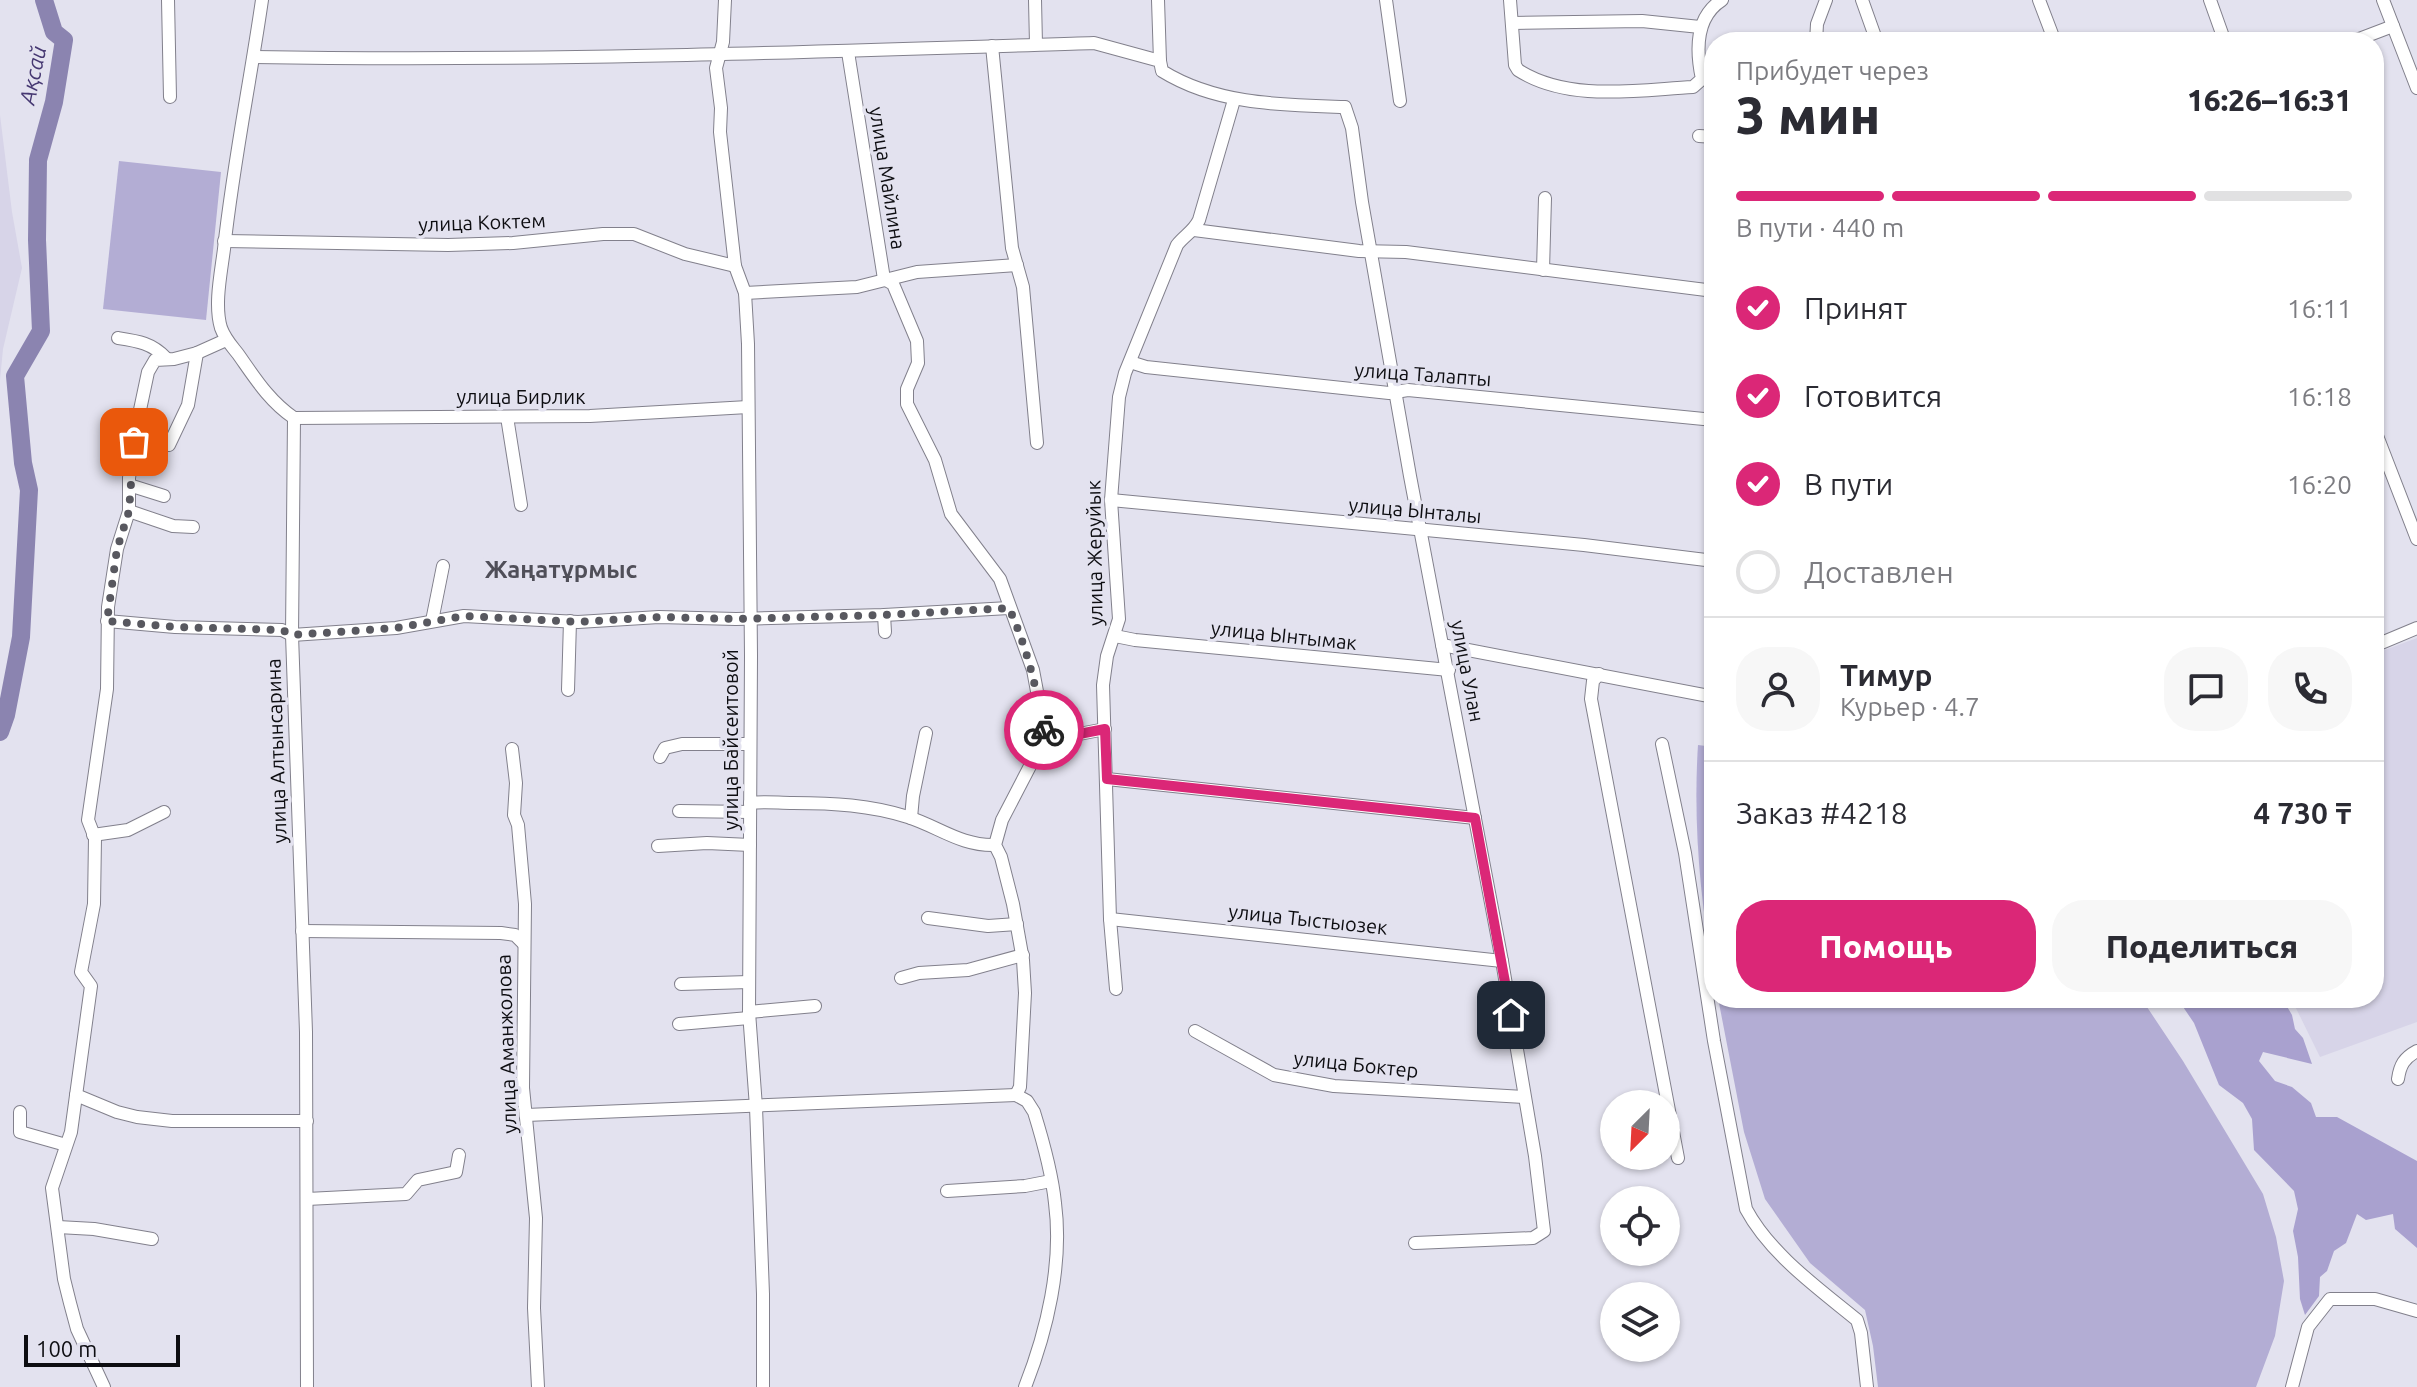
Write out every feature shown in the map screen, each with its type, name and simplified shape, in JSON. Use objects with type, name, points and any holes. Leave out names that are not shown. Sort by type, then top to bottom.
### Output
[{"type":"street","points":[[168,0],[170,97]]},
{"type":"street","points":[[262,0],[230,193],[220,326],[226,340],[259,386],[280,409],[294,418]]},
{"type":"street","name":"улица Байсеитовой","points":[[725,0],[723,42],[716,68],[721,108],[720,132],[735,266],[745,293],[750,617],[749,1015],[756,1107],[763,1387]]},
{"type":"street","points":[[1035,0],[1036,44]]},
{"type":"street","points":[[1158,0],[1162,71],[1174,79],[1234,100]]},
{"type":"street","points":[[1386,0],[1400,101]]},
{"type":"street","points":[[1510,0],[1515,65],[1518,70],[1557,88],[1602,91],[1693,87],[1704,82]]},
{"type":"street","points":[[1704,72],[1697,57],[1700,27],[1711,7],[1722,0]]},
{"type":"street","points":[[1817,32],[1826,0]]},
{"type":"street","points":[[1862,0],[1873,32]]},
{"type":"street","points":[[2039,0],[2051,32]]},
{"type":"street","points":[[2210,0],[2221,32]]},
{"type":"street","points":[[2383,0],[2417,88]]},
{"type":"street","points":[[1512,23],[1642,21],[1700,27]]},
{"type":"street","points":[[2377,32],[2393,26]]},
{"type":"street","points":[[254,57],[408,60],[718,55],[1094,43],[1160,61]]},
{"type":"street","points":[[992,46],[1012,248],[1023,287],[1037,443]]},
{"type":"street","name":"улица Майлина","points":[[848,52],[884,279],[893,284],[917,341],[918,363],[907,389],[907,404],[935,460],[951,514],[1000,579],[1033,670],[1041,709],[1043,741]]},
{"type":"street","name":"улица Улан","points":[[1234,100],[1345,107],[1352,128],[1370,250],[1502,961],[1524,1097],[1544,1231],[1533,1238],[1415,1243]]},
{"type":"street","name":"улица Жеруйык","points":[[1116,989],[1110,919],[1103,685],[1107,656],[1119,619],[1111,500],[1118,410],[1125,373],[1177,245],[1194,230],[1234,100]]},
{"type":"street","points":[[1699,136],[1704,136]]},
{"type":"street","points":[[1543,270],[1545,198]]},
{"type":"street","points":[[1194,230],[1306,245],[1406,252],[1704,290]]},
{"type":"street","name":"улица Коктем","points":[[224,241],[448,245],[634,234],[685,254],[735,266]]},
{"type":"street","points":[[745,293],[857,287],[917,272],[1017,265]]},
{"type":"street","points":[[118,338],[139,340],[166,358]]},
{"type":"street","points":[[104,1387],[77,1329],[64,1279],[52,1188],[71,1132],[91,986],[81,972],[94,904],[93,835],[88,820],[107,689],[107,621],[117,549],[129,511],[137,424],[148,372],[155,360],[197,353],[226,340]]},
{"type":"street","points":[[169,445],[188,405],[197,353]]},
{"type":"street","name":"улица Талапты","points":[[1130,362],[1146,367],[1389,393],[1397,390],[1704,419]]},
{"type":"street","name":"улица Бирлик","points":[[294,418],[590,416],[748,407]]},
{"type":"street","points":[[507,417],[521,505]]},
{"type":"street","name":"улица Алтынсарина","points":[[294,418],[292,635],[307,1121],[307,1387]]},
{"type":"street","points":[[2384,454],[2417,539]]},
{"type":"street","points":[[129,485],[164,496]]},
{"type":"street","name":"улица Ынталы","points":[[1111,500],[1584,545],[1704,560]]},
{"type":"street","points":[[129,511],[173,526],[193,527]]},
{"type":"street","points":[[432,621],[443,566]]},
{"type":"street","points":[[107,621],[175,627],[282,630],[292,635],[408,619],[432,621],[464,616],[570,621],[884,615],[1009,608]]},
{"type":"street","points":[[884,615],[885,632]]},
{"type":"street","points":[[568,690],[570,621]]},
{"type":"street","points":[[2384,642],[2417,628]]},
{"type":"street","name":"улица Ынтымак","points":[[1115,636],[1449,670]]},
{"type":"street","points":[[1442,645],[1704,695]]},
{"type":"street","points":[[1599,674],[1593,681],[1591,699],[1665,1090]]},
{"type":"street","points":[[1016,1095],[1020,1087],[1025,993],[1023,955],[1004,867],[995,845],[1002,820],[1043,741],[1105,729]]},
{"type":"street","points":[[911,818],[926,733]]},
{"type":"street","points":[[660,757],[665,748],[682,744],[749,744]]},
{"type":"street","points":[[1662,744],[1685,853],[1704,976]]},
{"type":"street","name":"улица Аманжолова","points":[[512,749],[516,783],[514,815],[525,904],[523,1088],[536,1218],[534,1308],[538,1387]]},
{"type":"street","points":[[1107,779],[1475,818]]},
{"type":"street","points":[[679,811],[750,807],[767,800],[831,802],[911,818],[967,843],[995,845]]},
{"type":"street","points":[[93,835],[128,830],[164,812]]},
{"type":"street","points":[[658,846],[707,843],[750,845]]},
{"type":"street","points":[[928,918],[988,926],[1017,924]]},
{"type":"street","name":"улица Тыстыозек","points":[[1110,919],[1502,961]]},
{"type":"street","points":[[302,931],[501,933],[515,935],[524,944]]},
{"type":"street","points":[[901,978],[919,973],[968,970],[1023,955]]},
{"type":"street","points":[[681,984],[749,982]]},
{"type":"street","points":[[679,1024],[815,1006]]},
{"type":"street","points":[[1709,1008],[1746,1209],[1789,1262],[1857,1320],[1867,1387]]},
{"type":"street","name":"улица Боктер","points":[[1195,1031],[1274,1075],[1334,1086],[1524,1097]]},
{"type":"street","points":[[2398,1079],[2400,1066],[2406,1057],[2417,1051]]},
{"type":"street","points":[[76,1095],[117,1112],[172,1121],[307,1121]]},
{"type":"street","points":[[526,1115],[1016,1095],[1027,1101],[1034,1112],[1057,1219],[1056,1262],[1040,1341],[1025,1387]]},
{"type":"street","points":[[20,1112],[20,1132],[66,1145]]},
{"type":"street","points":[[307,1199],[406,1194],[422,1177],[456,1172],[459,1155]]},
{"type":"street","points":[[947,1191],[1051,1181]]},
{"type":"street","points":[[58,1227],[94,1229],[152,1239]]},
{"type":"street","points":[[2292,1387],[2308,1327],[2330,1299],[2375,1299],[2417,1311]]},
{"type":"shaded area","points":[[0,115],[22,268],[3,349],[0,380]]},
{"type":"shaded area","points":[[119,161],[221,172],[206,320],[103,309]]},
{"type":"shaded area","points":[[2417,638],[2417,1022],[2320,1057],[2296,1008],[2384,1008],[2384,650]]},
{"type":"shaded area","points":[[1698,745],[1704,746],[1704,909],[1699,861],[1696,803]]},
{"type":"shaded area","points":[[1720,1008],[2148,1008],[2263,1194],[2276,1237],[2284,1281],[2275,1336],[2256,1387],[1878,1387],[1865,1310],[1810,1263],[1765,1199],[1744,1132]]},
{"type":"shaded area","points":[[2184,1008],[2288,1008],[2312,1064],[2263,1052],[2259,1061],[2275,1081],[2292,1087],[2311,1103],[2316,1117],[2337,1117],[2417,1161],[2417,1248],[2395,1229],[2393,1214],[2366,1220],[2357,1214],[2346,1243],[2334,1251],[2327,1271],[2320,1277],[2319,1296],[2305,1315],[2300,1299],[2293,1231],[2298,1209],[2294,1191],[2254,1150],[2252,1119],[2243,1103],[2219,1085],[2194,1023]]},
{"type":"waterway","name":"Ақсай","points":[[0,732],[21,637],[29,490],[23,463],[15,376],[41,331],[37,240],[38,160],[54,102],[64,40],[54,32],[44,0]]},
{"type":"way so far","points":[[134,442],[129,511],[117,549],[107,621],[175,627],[282,630],[292,635],[396,628],[464,616],[578,622],[659,617],[736,619],[925,614],[1009,608],[1026,647],[1044,730]]},
{"type":"district","name":"Жаңатұрмыс","points":[[561,569]]},
{"type":"route","points":[[1044,730],[1043,741],[1105,729],[1107,779],[1475,818],[1511,1015]]}]
